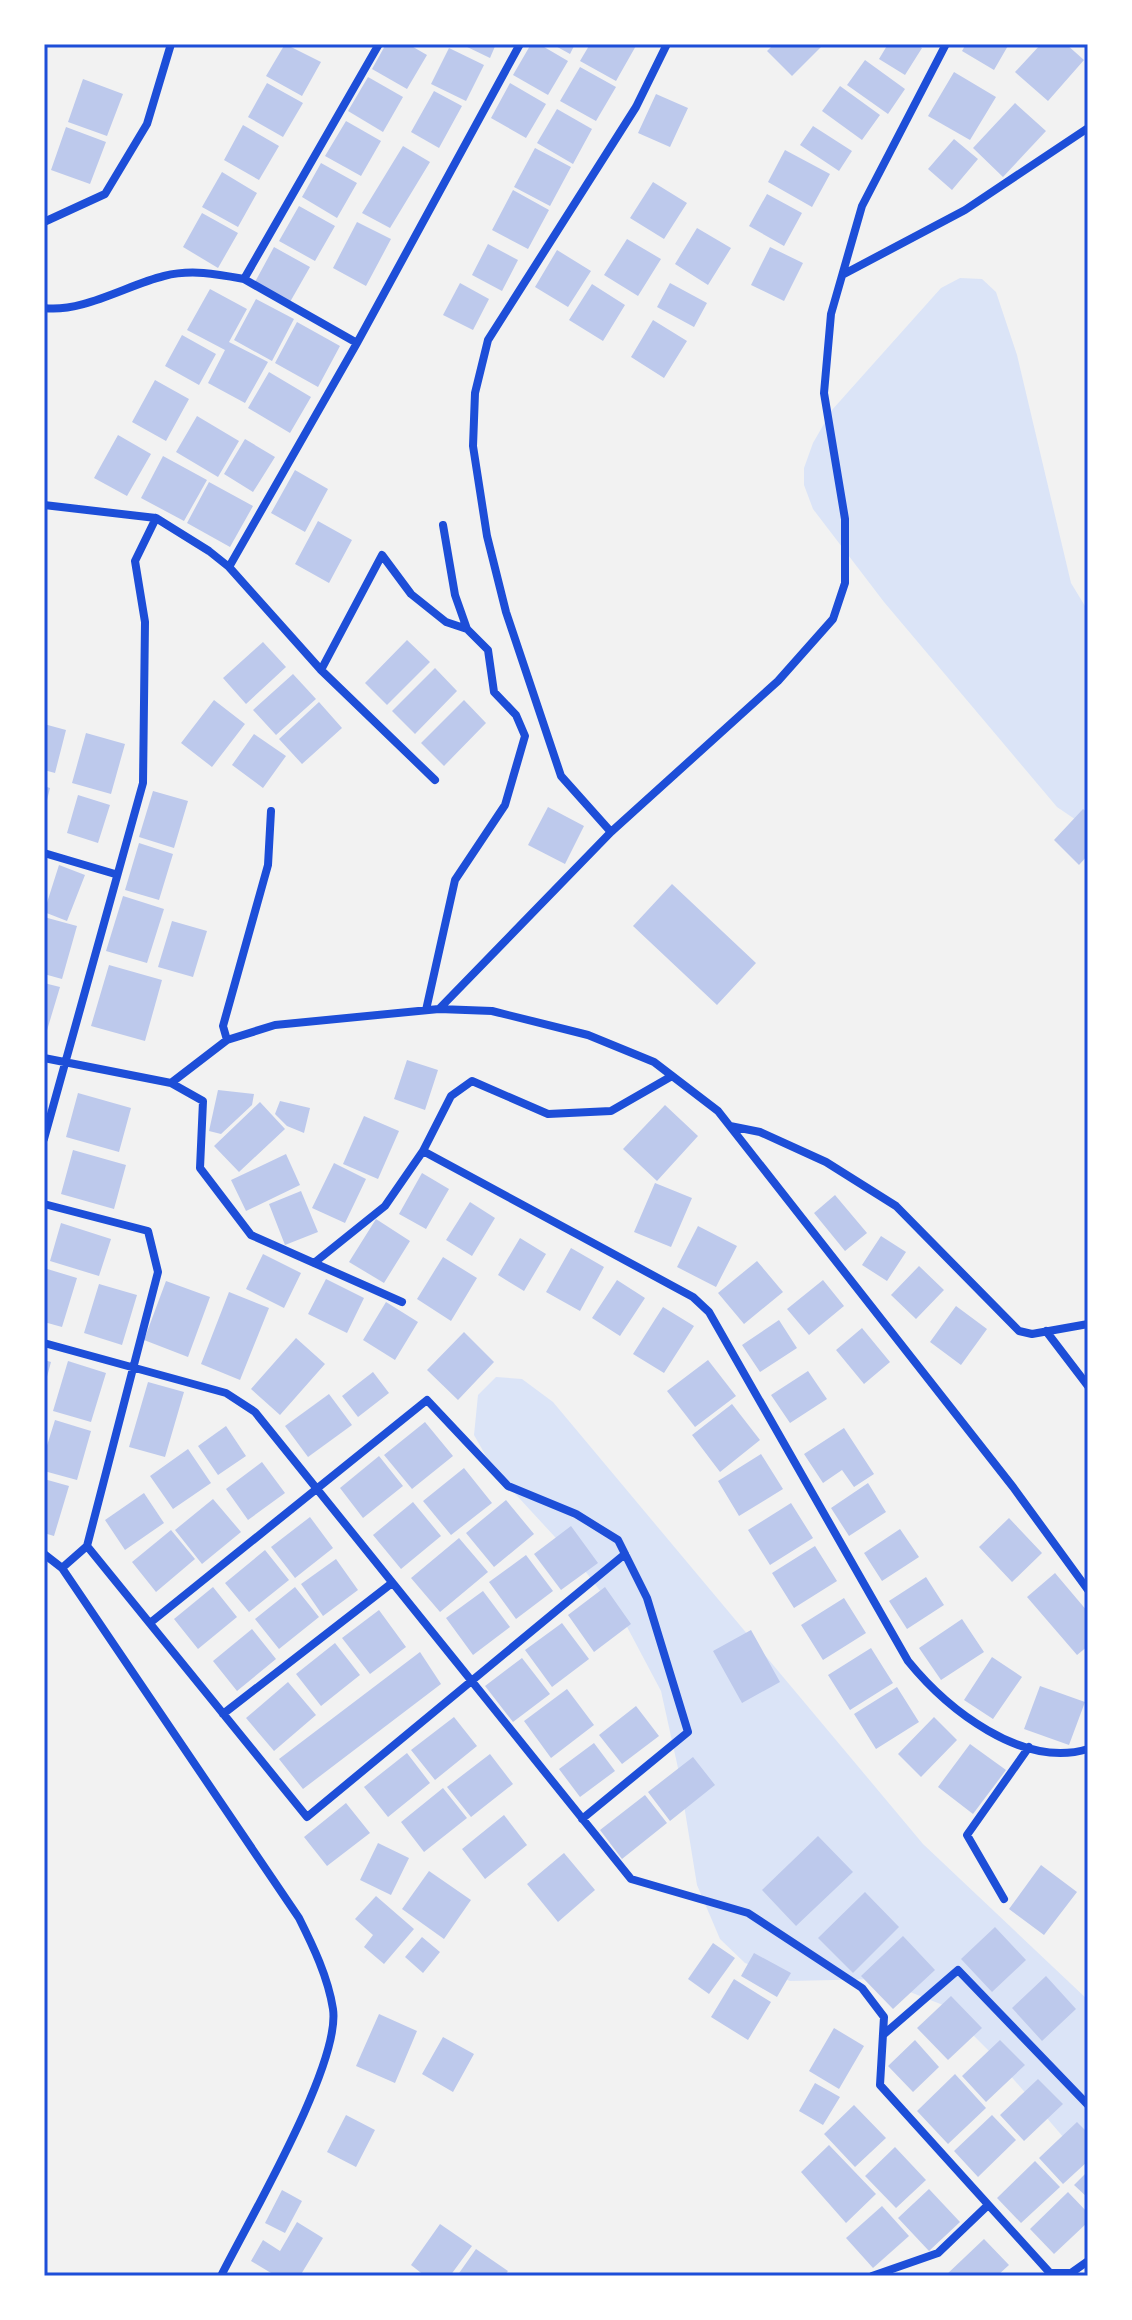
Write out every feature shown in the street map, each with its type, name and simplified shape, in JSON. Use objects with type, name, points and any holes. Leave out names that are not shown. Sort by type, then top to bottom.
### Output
[{"type":"street","points":[[44,222],[105,194],[147,124],[171,44]]},
{"type":"street","points":[[244,279],[379,44]]},
{"type":"street","points":[[229,567],[357,343],[520,44]]},
{"type":"street","points":[[611,832],[561,776],[506,612],[487,536],[473,446],[475,393],[488,340],[636,107],[667,44]]},
{"type":"street","points":[[439,1009],[611,832],[778,681],[833,619],[845,583],[845,519],[824,393],[831,314],[862,206],[946,44]]},
{"type":"street","points":[[844,274],[965,210],[1088,128]]},
{"type":"street","points":[[44,308],[80,303],[166,275],[208,272],[244,279],[357,343]]},
{"type":"street","points":[[44,505],[156,518],[229,567],[321,670],[435,780]]},
{"type":"street","points":[[44,1139],[115,874],[143,783],[145,622],[135,561],[156,518]]},
{"type":"street","points":[[426,1010],[455,880],[505,805],[525,736],[516,715],[494,692],[488,650],[467,629],[455,595],[443,525]]},
{"type":"street","points":[[321,670],[382,555],[411,594],[446,622],[467,629]]},
{"type":"street","points":[[227,1040],[223,1026],[268,865],[271,811]]},
{"type":"street","points":[[44,853],[115,874]]},
{"type":"street","points":[[171,1083],[227,1040],[275,1025],[439,1009],[492,1011],[588,1035],[654,1062],[718,1111],[1013,1487],[1088,1590]]},
{"type":"street","points":[[44,1058],[171,1083],[203,1101],[200,1168],[251,1235],[402,1302]]},
{"type":"street","points":[[314,1263],[385,1206],[423,1151],[451,1096],[472,1081],[548,1114],[611,1111],[672,1076]]},
{"type":"street","points":[[729,1125],[760,1132],[826,1162],[896,1206],[1019,1331],[1032,1334],[1088,1324]]},
{"type":"street","points":[[423,1151],[693,1297],[709,1312],[908,1661],[931,1689],[978,1726],[1029,1747],[1044,1752],[1072,1754],[1088,1749]]},
{"type":"street","points":[[44,1204],[148,1231],[158,1272],[87,1546],[62,1568]]},
{"type":"street","points":[[1046,1331],[1088,1386]]},
{"type":"street","points":[[44,1343],[226,1393],[255,1412],[631,1879],[748,1913],[862,1988],[884,2017],[880,2085],[1050,2273],[1071,2273],[1088,2261]]},
{"type":"street","points":[[150,1623],[427,1400],[508,1486],[576,1514],[618,1540],[647,1598],[688,1732],[582,1819]]},
{"type":"street","points":[[87,1546],[307,1817],[625,1554]]},
{"type":"street","points":[[44,1554],[62,1568],[299,1918],[317,1954],[333,2009],[333,2039],[320,2078],[221,2276]]},
{"type":"street","points":[[223,1714],[392,1583]]},
{"type":"street","points":[[1004,1899],[967,1835],[1029,1747]]},
{"type":"street","points":[[883,2035],[958,1970],[1088,2105]]},
{"type":"street","points":[[872,2276],[938,2253],[987,2206]]},
{"type":"shaded area","points":[[960,278],[982,279],[996,292],[1017,355],[1071,583],[1088,611],[1088,828],[1057,807],[884,602],[813,509],[804,485],[804,468],[813,443],[832,410],[941,288]]},
{"type":"shaded area","points":[[496,1377],[522,1379],[553,1402],[923,1844],[1088,2000],[1088,2166],[991,2053],[943,2005],[877,1979],[790,1981],[745,1963],[720,1939],[697,1885],[678,1768],[661,1691],[626,1625],[579,1563],[495,1472],[474,1435],[478,1395]]},
{"type":"building","points":[[285,44],[321,62],[302,96],[266,76]]},
{"type":"building","points":[[386,44],[408,44],[427,55],[407,89],[372,69]]},
{"type":"building","points":[[461,44],[496,44],[490,58]]},
{"type":"building","points":[[531,44],[539,44],[568,61],[548,95],[513,75]]},
{"type":"building","points":[[552,44],[575,44],[570,54]]},
{"type":"building","points":[[590,44],[637,44],[616,81],[580,61]]},
{"type":"building","points":[[774,44],[824,44],[792,76],[767,51]]},
{"type":"building","points":[[888,44],[915,44],[922,48],[905,75],[879,59]]},
{"type":"building","points":[[966,44],[1009,44],[994,70],[962,51]]},
{"type":"building","points":[[1041,44],[1066,44],[1084,60],[1048,101],[1015,72]]},
{"type":"building","points":[[449,48],[484,65],[466,101],[431,84]]},
{"type":"building","points":[[865,60],[905,89],[888,114],[847,85]]},
{"type":"building","points":[[580,67],[616,87],[596,121],[560,101]]},
{"type":"building","points":[[954,72],[996,97],[970,140],[928,116]]},
{"type":"building","points":[[368,77],[403,97],[383,132],[348,111]]},
{"type":"building","points":[[83,79],[123,94],[107,136],[68,122]]},
{"type":"building","points":[[267,83],[303,103],[283,137],[248,117]]},
{"type":"building","points":[[510,83],[546,104],[526,138],[491,118]]},
{"type":"building","points":[[840,86],[880,115],[862,140],[822,111]]},
{"type":"building","points":[[434,91],[462,106],[439,148],[411,132]]},
{"type":"building","points":[[656,94],[688,108],[670,147],[638,133]]},
{"type":"building","points":[[1015,103],[1046,131],[1003,177],[973,148]]},
{"type":"building","points":[[557,109],[592,129],[573,164],[537,143]]},
{"type":"building","points":[[346,121],[381,141],[361,176],[325,156]]},
{"type":"building","points":[[243,125],[279,146],[259,180],[224,160]]},
{"type":"building","points":[[813,126],[852,151],[839,171],[800,145]]},
{"type":"building","points":[[66,127],[106,142],[90,184],[51,170]]},
{"type":"building","points":[[954,139],[978,159],[952,190],[928,169]]},
{"type":"building","points":[[403,146],[430,162],[390,228],[362,213]]},
{"type":"building","points":[[535,148],[571,167],[550,206],[514,187]]},
{"type":"building","points":[[785,150],[830,174],[812,207],[768,182]]},
{"type":"building","points":[[321,163],[357,183],[337,218],[302,197]]},
{"type":"building","points":[[222,172],[257,193],[238,227],[202,207]]},
{"type":"building","points":[[653,182],[687,203],[664,239],[630,218]]},
{"type":"building","points":[[513,190],[549,210],[528,249],[492,230]]},
{"type":"building","points":[[767,194],[802,213],[784,246],[749,226]]},
{"type":"building","points":[[299,206],[335,226],[315,261],[279,241]]},
{"type":"building","points":[[202,213],[238,233],[218,268],[183,247]]},
{"type":"building","points":[[357,222],[391,239],[366,286],[333,268]]},
{"type":"building","points":[[697,228],[731,248],[708,285],[675,264]]},
{"type":"building","points":[[627,239],[661,259],[638,296],[604,275]]},
{"type":"building","points":[[488,244],[518,260],[502,291],[472,275]]},
{"type":"building","points":[[274,247],[310,267],[290,302],[255,282]]},
{"type":"building","points":[[770,247],[803,263],[784,301],[751,285]]},
{"type":"building","points":[[557,250],[591,271],[568,307],[535,287]]},
{"type":"building","points":[[460,283],[489,299],[473,330],[443,315]]},
{"type":"building","points":[[670,283],[707,303],[694,327],[657,307]]},
{"type":"building","points":[[592,284],[625,305],[603,341],[569,320]]},
{"type":"building","points":[[210,289],[247,309],[229,342],[268,362],[245,403],[208,383],[225,350],[187,330]]},
{"type":"building","points":[[256,299],[294,319],[272,361],[234,340]]},
{"type":"building","points":[[653,320],[687,341],[664,378],[631,357]]},
{"type":"building","points":[[297,322],[340,346],[318,387],[275,363]]},
{"type":"building","points":[[182,335],[216,354],[199,385],[165,366]]},
{"type":"building","points":[[269,372],[311,397],[290,433],[248,408]]},
{"type":"building","points":[[155,380],[189,399],[166,441],[132,422]]},
{"type":"building","points":[[197,416],[239,441],[218,477],[176,452]]},
{"type":"building","points":[[118,435],[151,454],[127,496],[94,478]]},
{"type":"building","points":[[245,439],[275,457],[253,492],[224,474]]},
{"type":"building","points":[[163,456],[207,480],[184,521],[141,498]]},
{"type":"building","points":[[295,470],[328,489],[305,532],[271,513]]},
{"type":"building","points":[[209,482],[253,506],[230,547],[187,523]]},
{"type":"building","points":[[318,521],[352,540],[329,583],[295,564]]},
{"type":"building","points":[[407,640],[430,662],[387,705],[365,683]]},
{"type":"building","points":[[263,642],[286,667],[246,704],[223,678]]},
{"type":"building","points":[[435,668],[457,691],[415,734],[392,711]]},
{"type":"building","points":[[293,674],[316,699],[276,735],[253,710]]},
{"type":"building","points":[[214,700],[245,724],[212,767],[181,743]]},
{"type":"building","points":[[464,700],[486,723],[444,766],[421,743]]},
{"type":"building","points":[[319,702],[342,728],[302,764],[279,739]]},
{"type":"building","points":[[44,724],[66,730],[55,773],[44,770]]},
{"type":"building","points":[[86,733],[125,744],[111,794],[72,783]]},
{"type":"building","points":[[254,734],[286,756],[263,788],[232,765]]},
{"type":"building","points":[[44,786],[50,788],[45,808],[44,808]]},
{"type":"building","points":[[153,791],[188,801],[174,848],[139,837]]},
{"type":"building","points":[[78,795],[110,805],[98,843],[67,833]]},
{"type":"building","points":[[548,807],[584,826],[565,864],[528,845]]},
{"type":"building","points":[[1083,809],[1088,813],[1088,855],[1079,865],[1054,840]]},
{"type":"building","points":[[139,843],[173,854],[159,900],[125,890]]},
{"type":"building","points":[[59,865],[85,875],[67,921],[44,912]]},
{"type":"building","points":[[672,884],[756,963],[717,1005],[633,926]]},
{"type":"building","points":[[123,896],[164,909],[147,963],[106,951]]},
{"type":"building","points":[[44,917],[77,926],[62,979],[44,974]]},
{"type":"building","points":[[172,921],[207,931],[193,977],[158,967]]},
{"type":"building","points":[[109,965],[162,980],[145,1041],[91,1026]]},
{"type":"building","points":[[44,983],[60,987],[45,1037],[44,1037]]},
{"type":"building","points":[[407,1060],[438,1070],[425,1110],[394,1099]]},
{"type":"building","points":[[218,1090],[254,1094],[252,1105],[221,1134],[209,1131]]},
{"type":"building","points":[[78,1093],[131,1108],[119,1152],[66,1137]]},
{"type":"building","points":[[280,1101],[310,1108],[304,1133],[287,1126],[275,1114]]},
{"type":"building","points":[[260,1102],[285,1129],[239,1172],[214,1146]]},
{"type":"building","points":[[665,1105],[698,1136],[657,1181],[623,1149]]},
{"type":"building","points":[[364,1116],[399,1131],[378,1179],[343,1164]]},
{"type":"building","points":[[73,1150],[126,1165],[114,1209],[61,1194]]},
{"type":"building","points":[[286,1154],[300,1185],[246,1211],[231,1180]]},
{"type":"building","points":[[334,1163],[366,1179],[345,1223],[312,1208]]},
{"type":"building","points":[[422,1173],[449,1189],[426,1229],[399,1214]]},
{"type":"building","points":[[655,1183],[692,1198],[671,1247],[634,1232]]},
{"type":"building","points":[[301,1191],[318,1232],[285,1245],[269,1204]]},
{"type":"building","points":[[835,1195],[867,1233],[845,1251],[814,1213]]},
{"type":"building","points":[[470,1202],[495,1218],[472,1256],[446,1240]]},
{"type":"building","points":[[376,1219],[410,1241],[384,1283],[349,1262]]},
{"type":"building","points":[[61,1223],[111,1239],[99,1276],[50,1261]]},
{"type":"building","points":[[698,1226],[737,1246],[716,1287],[677,1267]]},
{"type":"building","points":[[881,1236],[906,1252],[887,1281],[862,1265]]},
{"type":"building","points":[[520,1238],[546,1254],[524,1291],[498,1275]]},
{"type":"building","points":[[571,1248],[604,1267],[580,1311],[546,1292]]},
{"type":"building","points":[[263,1254],[301,1273],[284,1308],[246,1289]]},
{"type":"building","points":[[443,1257],[477,1278],[451,1321],[417,1299]]},
{"type":"building","points":[[757,1261],[783,1292],[744,1324],[718,1293]]},
{"type":"building","points":[[919,1266],[944,1290],[916,1319],[891,1295]]},
{"type":"building","points":[[44,1268],[77,1278],[62,1327],[44,1322]]},
{"type":"building","points":[[326,1279],[364,1298],[347,1333],[308,1314]]},
{"type":"building","points":[[617,1280],[645,1298],[620,1336],[592,1318]]},
{"type":"building","points":[[823,1280],[844,1306],[809,1335],[787,1309]]},
{"type":"building","points":[[166,1281],[210,1297],[188,1357],[144,1340]]},
{"type":"building","points":[[99,1284],[137,1295],[122,1345],[84,1333]]},
{"type":"building","points":[[229,1292],[269,1308],[240,1380],[201,1364]]},
{"type":"building","points":[[386,1302],[418,1322],[395,1360],[363,1340]]},
{"type":"building","points":[[956,1306],[987,1329],[961,1365],[930,1342]]},
{"type":"building","points":[[663,1307],[694,1326],[664,1373],[633,1354]]},
{"type":"building","points":[[779,1320],[797,1348],[760,1372],[742,1345]]},
{"type":"building","points":[[862,1328],[890,1362],[864,1384],[836,1350]]},
{"type":"building","points":[[464,1332],[494,1362],[458,1400],[427,1370]]},
{"type":"building","points":[[296,1338],[325,1364],[280,1415],[251,1389]]},
{"type":"building","points":[[44,1360],[51,1362],[45,1384],[44,1384]]},
{"type":"building","points":[[708,1360],[736,1396],[695,1427],[667,1391]]},
{"type":"building","points":[[68,1361],[106,1373],[91,1422],[53,1411]]},
{"type":"building","points":[[808,1371],[827,1399],[790,1423],[771,1395]]},
{"type":"building","points":[[373,1372],[389,1393],[358,1417],[342,1396]]},
{"type":"building","points":[[148,1382],[184,1392],[165,1457],[129,1447]]},
{"type":"building","points":[[329,1394],[352,1425],[308,1457],[285,1426]]},
{"type":"building","points":[[732,1404],[760,1440],[720,1472],[692,1435]]},
{"type":"building","points":[[55,1420],[91,1431],[77,1480],[44,1471],[44,1455]]},
{"type":"building","points":[[425,1422],[453,1456],[412,1489],[384,1455]]},
{"type":"building","points":[[226,1426],[246,1456],[218,1475],[198,1446]]},
{"type":"building","points":[[844,1428],[874,1474],[854,1487],[842,1470],[823,1483],[804,1454]]},
{"type":"building","points":[[188,1449],[211,1483],[173,1509],[150,1476]]},
{"type":"building","points":[[761,1454],[783,1489],[739,1516],[718,1481]]},
{"type":"building","points":[[379,1456],[403,1486],[363,1518],[340,1488]]},
{"type":"building","points":[[262,1462],[285,1493],[248,1520],[226,1489]]},
{"type":"building","points":[[464,1468],[492,1503],[451,1535],[423,1501]]},
{"type":"building","points":[[44,1479],[69,1486],[54,1536],[44,1533]]},
{"type":"building","points":[[868,1483],[886,1512],[849,1536],[831,1508]]},
{"type":"building","points":[[144,1493],[164,1523],[125,1550],[105,1520]]},
{"type":"building","points":[[213,1499],[241,1532],[202,1564],[175,1530]]},
{"type":"building","points":[[506,1500],[534,1534],[494,1567],[466,1533]]},
{"type":"building","points":[[413,1502],[441,1536],[401,1569],[373,1535]]},
{"type":"building","points":[[791,1503],[813,1538],[770,1565],[748,1530]]},
{"type":"building","points":[[310,1517],[333,1548],[295,1578],[271,1547]]},
{"type":"building","points":[[1009,1518],[1042,1553],[1012,1582],[979,1547]]},
{"type":"building","points":[[571,1526],[598,1563],[561,1590],[534,1554]]},
{"type":"building","points":[[900,1529],[919,1557],[882,1581],[864,1553]]},
{"type":"building","points":[[171,1530],[195,1559],[156,1592],[132,1562]]},
{"type":"building","points":[[459,1538],[488,1572],[440,1612],[411,1578]]},
{"type":"building","points":[[815,1546],[837,1581],[794,1608],[772,1573]]},
{"type":"building","points":[[265,1550],[289,1580],[249,1612],[225,1583]]},
{"type":"building","points":[[526,1555],[553,1591],[516,1619],[489,1582]]},
{"type":"building","points":[[336,1559],[358,1590],[323,1616],[301,1584]]},
{"type":"building","points":[[1055,1573],[1088,1612],[1088,1646],[1077,1655],[1027,1597]]},
{"type":"building","points":[[926,1577],[944,1605],[907,1629],[889,1601]]},
{"type":"building","points":[[213,1587],[237,1617],[198,1649],[174,1619]]},
{"type":"building","points":[[295,1587],[319,1617],[279,1649],[255,1619]]},
{"type":"building","points":[[605,1587],[631,1624],[594,1652],[568,1615]]},
{"type":"building","points":[[483,1591],[510,1627],[473,1655],[446,1618]]},
{"type":"building","points":[[844,1598],[866,1633],[823,1660],[801,1625]]},
{"type":"building","points":[[379,1610],[406,1647],[370,1674],[342,1638]]},
{"type":"building","points":[[962,1619],[984,1652],[941,1680],[919,1648]]},
{"type":"building","points":[[562,1623],[589,1659],[552,1687],[525,1650]]},
{"type":"building","points":[[252,1629],[276,1659],[237,1691],[213,1661]]},
{"type":"building","points":[[751,1630],[780,1682],[742,1703],[713,1651]]},
{"type":"building","points":[[335,1643],[360,1675],[321,1706],[296,1674]]},
{"type":"building","points":[[871,1648],[893,1683],[850,1710],[828,1675]]},
{"type":"building","points":[[420,1652],[441,1684],[303,1789],[279,1759]]},
{"type":"building","points":[[992,1657],[1022,1677],[993,1719],[964,1700]]},
{"type":"building","points":[[522,1658],[550,1694],[513,1722],[485,1686]]},
{"type":"building","points":[[288,1682],[316,1715],[274,1751],[246,1718]]},
{"type":"building","points":[[1040,1686],[1085,1702],[1069,1745],[1024,1729]]},
{"type":"building","points":[[897,1687],[919,1722],[876,1749],[854,1714]]},
{"type":"building","points":[[567,1689],[594,1725],[551,1758],[524,1721]]},
{"type":"building","points":[[636,1706],[659,1736],[622,1764],[599,1735]]},
{"type":"building","points":[[454,1717],[477,1746],[435,1780],[411,1750]]},
{"type":"building","points":[[934,1717],[957,1740],[921,1777],[898,1754]]},
{"type":"building","points":[[594,1743],[615,1771],[580,1797],[559,1769]]},
{"type":"building","points":[[970,1744],[1006,1770],[973,1814],[938,1787]]},
{"type":"building","points":[[407,1753],[430,1783],[388,1817],[364,1787]]},
{"type":"building","points":[[490,1754],[513,1784],[471,1817],[447,1787]]},
{"type":"building","points":[[693,1757],[715,1785],[670,1821],[648,1792]]},
{"type":"building","points":[[443,1788],[467,1818],[424,1852],[401,1822]]},
{"type":"building","points":[[645,1795],[667,1823],[622,1859],[600,1830]]},
{"type":"building","points":[[346,1803],[370,1833],[327,1866],[304,1837]]},
{"type":"building","points":[[504,1815],[527,1845],[485,1879],[462,1849]]},
{"type":"building","points":[[818,1836],[853,1872],[796,1926],[762,1890]]},
{"type":"building","points":[[378,1843],[409,1858],[391,1895],[360,1880]]},
{"type":"building","points":[[564,1853],[595,1890],[558,1922],[527,1884]]},
{"type":"building","points":[[1041,1865],[1077,1892],[1044,1935],[1009,1909]]},
{"type":"building","points":[[429,1871],[471,1900],[444,1939],[402,1909]]},
{"type":"building","points":[[865,1892],[899,1927],[853,1973],[818,1938]]},
{"type":"building","points":[[376,1896],[414,1929],[384,1964],[364,1947],[373,1935],[355,1919]]},
{"type":"building","points":[[995,1927],[1026,1960],[992,1992],[961,1959]]},
{"type":"building","points":[[903,1936],[935,1970],[893,2009],[861,1976]]},
{"type":"building","points":[[422,1937],[440,1952],[423,1973],[405,1957]]},
{"type":"building","points":[[713,1943],[735,1958],[709,1994],[688,1979]]},
{"type":"building","points":[[754,1953],[791,1973],[777,1997],[741,1976]]},
{"type":"building","points":[[1046,1976],[1076,2009],[1042,2041],[1012,2008]]},
{"type":"building","points":[[734,1979],[771,2002],[748,2040],[711,2017]]},
{"type":"building","points":[[951,1996],[982,2028],[948,2060],[917,2028]]},
{"type":"building","points":[[379,2014],[417,2031],[395,2083],[356,2066]]},
{"type":"building","points":[[834,2028],[864,2046],[839,2089],[809,2071]]},
{"type":"building","points":[[443,2037],[474,2054],[453,2092],[422,2074]]},
{"type":"building","points":[[915,2040],[939,2067],[913,2092],[888,2066]]},
{"type":"building","points":[[1000,2040],[1025,2065],[986,2102],[962,2076]]},
{"type":"building","points":[[955,2074],[986,2108],[948,2144],[917,2111]]},
{"type":"building","points":[[1038,2079],[1063,2104],[1024,2141],[1000,2115]]},
{"type":"building","points":[[815,2083],[840,2097],[823,2125],[799,2111]]},
{"type":"building","points":[[854,2105],[886,2138],[855,2167],[824,2134]]},
{"type":"building","points":[[346,2115],[375,2130],[356,2167],[327,2152]]},
{"type":"building","points":[[992,2115],[1016,2140],[978,2177],[954,2151]]},
{"type":"building","points":[[1077,2122],[1088,2133],[1088,2161],[1063,2184],[1039,2158]]},
{"type":"building","points":[[829,2145],[876,2194],[846,2223],[801,2172]]},
{"type":"building","points":[[895,2147],[926,2180],[896,2208],[865,2176]]},
{"type":"building","points":[[1035,2161],[1060,2187],[1021,2223],[997,2198]]},
{"type":"building","points":[[1088,2171],[1088,2198],[1074,2185]]},
{"type":"building","points":[[929,2189],[960,2222],[929,2251],[898,2218]]},
{"type":"building","points":[[282,2190],[302,2201],[285,2233],[265,2223]]},
{"type":"building","points":[[1068,2192],[1088,2213],[1088,2222],[1054,2254],[1030,2229]]},
{"type":"building","points":[[882,2206],[909,2236],[873,2268],[846,2238]]},
{"type":"building","points":[[297,2222],[323,2238],[300,2276],[276,2276],[251,2261],[263,2240],[280,2251]]},
{"type":"building","points":[[440,2224],[472,2246],[450,2276],[425,2276],[411,2265]]},
{"type":"building","points":[[984,2239],[1009,2265],[997,2276],[945,2276]]},
{"type":"building","points":[[476,2249],[508,2271],[504,2276],[457,2276]]}]
